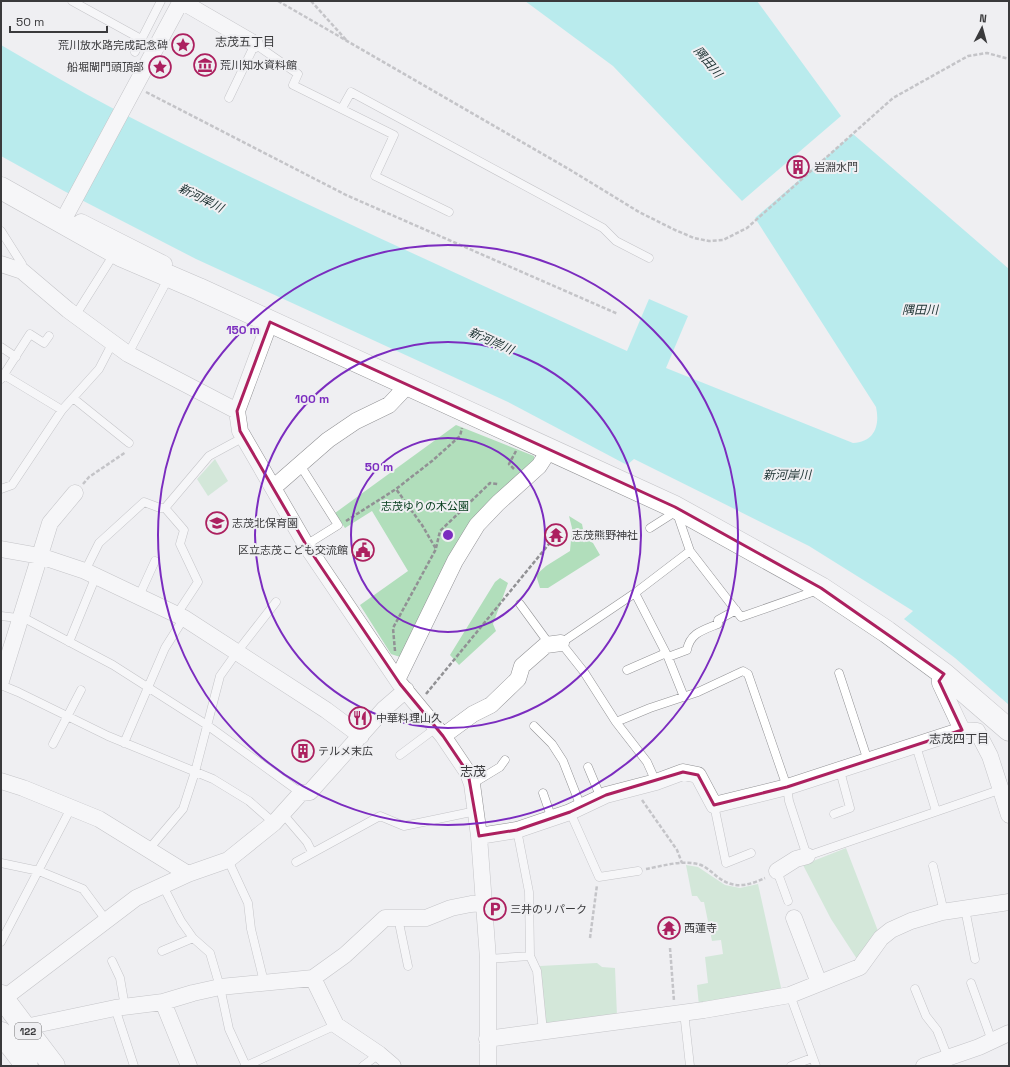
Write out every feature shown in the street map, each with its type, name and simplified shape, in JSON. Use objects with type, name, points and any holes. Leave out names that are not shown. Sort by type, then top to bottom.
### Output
[{"type":"main road","points":[[1,188],[115,253],[199,289],[675,507],[821,588],[887,632],[944,674],[1009,730]]},
{"type":"main road","name":"122","points":[[2,997],[54,1066]]},
{"type":"main road","name":"122","points":[[1,1034],[27,1066]]},
{"type":"street","points":[[66,215],[182,1],[255,44]]},
{"type":"street","points":[[1,178],[66,215],[172,268],[199,289]]},
{"type":"street","points":[[1,264],[22,271],[75,316],[128,354],[237,411]]},
{"type":"street","points":[[270,322],[237,411],[240,431],[306,545],[367,637],[416,705],[440,732],[468,773],[472,784],[479,836],[488,959],[488,1066]]},
{"type":"street","points":[[273,488],[328,440],[389,405],[408,385]]},
{"type":"street","points":[[2,997],[136,898],[188,874],[228,860],[278,818],[301,794],[310,792],[384,709],[402,684],[455,561],[477,525],[498,503],[539,466],[550,449]]},
{"type":"street","points":[[1,681],[50,523],[75,493]]},
{"type":"street","points":[[1,549],[40,556],[91,574],[181,616],[326,710],[361,736]]},
{"type":"street","points":[[440,732],[491,705],[518,679],[522,666],[546,645],[556,644]]},
{"type":"street","points":[[944,674],[940,680],[940,683],[962,730]]},
{"type":"street","points":[[479,836],[517,830],[552,819],[601,798],[656,782],[683,772],[698,775],[714,805],[787,787],[840,771],[962,730],[977,731],[990,756],[1002,789],[1009,815]]},
{"type":"street","points":[[1,781],[23,788],[99,820],[188,874]]},
{"type":"street","points":[[777,871],[806,853]]},
{"type":"street","points":[[487,1039],[790,995],[860,967],[873,948],[891,930],[911,921],[944,912],[1009,902]]},
{"type":"street","points":[[1,1034],[25,1027],[120,1007],[163,1002],[193,993],[220,988],[264,982],[313,978],[345,955],[385,918],[426,918],[451,908],[484,903]]},
{"type":"street","points":[[794,918],[818,983]]},
{"type":"street","points":[[313,978],[336,1025],[379,1054],[393,1066]]},
{"type":"street","points":[[163,1002],[189,1066]]},
{"type":"street","points":[[936,1063],[1009,1033]]},
{"type":"lane","points":[[72,1],[153,54]]},
{"type":"lane","points":[[138,45],[162,1]]},
{"type":"lane","points":[[229,98],[255,44],[298,74],[293,85],[394,135],[375,176],[449,212]]},
{"type":"lane","points":[[342,108],[351,92],[603,228],[616,241],[649,258]]},
{"type":"lane","points":[[1,231],[22,264],[22,271]]},
{"type":"lane","points":[[75,316],[115,253]]},
{"type":"lane","points":[[128,354],[169,277]]},
{"type":"lane","points":[[50,336],[44,343],[30,334],[2,377],[62,410]]},
{"type":"lane","points":[[1,489],[12,485],[62,410],[99,369],[112,344]]},
{"type":"lane","points":[[1,347],[16,357]]},
{"type":"lane","points":[[73,398],[129,447]]},
{"type":"lane","points":[[165,508],[209,456],[244,437]]},
{"type":"lane","points":[[300,465],[338,525],[306,545]]},
{"type":"lane","points":[[69,642],[91,574],[99,543],[144,502],[160,508],[165,508],[184,530],[180,544],[198,582],[165,648],[124,743]]},
{"type":"lane","points":[[650,528],[672,514],[675,507]]},
{"type":"lane","points":[[675,507],[690,551],[741,616],[821,588]]},
{"type":"lane","points":[[556,644],[635,593],[690,551]]},
{"type":"lane","points":[[140,596],[155,561]]},
{"type":"lane","points":[[635,593],[667,655],[684,697]]},
{"type":"lane","points":[[149,849],[183,808],[195,772],[220,676],[236,652],[276,602]]},
{"type":"lane","points":[[520,604],[584,672],[616,722],[647,762],[656,782]]},
{"type":"lane","points":[[627,670],[667,655],[687,650],[691,638],[698,632],[718,624],[718,620],[736,610]]},
{"type":"lane","points":[[1,616],[26,619],[103,659],[207,725],[301,794]]},
{"type":"lane","points":[[616,722],[650,708],[684,697],[743,671],[748,674],[787,787],[806,853],[1002,789]]},
{"type":"lane","points":[[839,673],[868,761]]},
{"type":"lane","points":[[1,685],[124,743],[213,780],[278,818],[307,842],[312,852]]},
{"type":"lane","points":[[53,744],[81,690]]},
{"type":"lane","points":[[534,726],[552,744],[563,761],[575,810],[599,877],[638,871]]},
{"type":"lane","points":[[400,755],[440,732]]},
{"type":"lane","points":[[916,746],[936,811]]},
{"type":"lane","points":[[472,784],[500,767],[505,760]]},
{"type":"lane","points":[[588,768],[601,798]]},
{"type":"lane","points":[[834,814],[850,808],[840,771]]},
{"type":"lane","points":[[543,793],[552,819]]},
{"type":"lane","points":[[714,805],[726,863],[752,853]]},
{"type":"lane","points":[[1,942],[72,808]]},
{"type":"lane","points":[[296,862],[380,816],[404,826],[476,811]]},
{"type":"lane","points":[[517,830],[529,892],[530,956],[537,971],[543,1032]]},
{"type":"lane","points":[[228,860],[248,903],[251,929],[264,982]]},
{"type":"lane","points":[[1,863],[39,872],[83,890],[106,920]]},
{"type":"lane","points":[[933,866],[944,912]]},
{"type":"lane","points":[[777,871],[788,901]]},
{"type":"lane","points":[[163,886],[181,921],[193,938],[210,953],[220,988],[229,1029],[246,1066],[336,1025]]},
{"type":"lane","points":[[965,909],[975,960]]},
{"type":"lane","points":[[398,918],[408,966]]},
{"type":"lane","points":[[162,951],[193,938]]},
{"type":"lane","points":[[488,959],[530,956]]},
{"type":"lane","points":[[112,961],[120,978],[120,1007],[134,1066]]},
{"type":"lane","points":[[971,983],[992,1041]]},
{"type":"lane","points":[[915,990],[926,1016],[937,1030],[936,1063]]},
{"type":"lane","points":[[790,995],[814,1062],[791,1066]]},
{"type":"lane","points":[[680,1012],[690,1066]]},
{"type":"lane","points":[[363,1066],[379,1054]]},
{"type":"path","points":[[278,1],[572,171],[639,212],[694,238],[709,241],[723,240],[747,228],[894,98],[968,56],[987,53],[1009,59]]},
{"type":"path","points":[[311,1],[351,44]]},
{"type":"path","points":[[134,88],[346,195],[618,314]]},
{"type":"path","points":[[338,525],[396,488],[460,436],[467,412]]},
{"type":"path","points":[[511,474],[515,468],[509,464],[523,437]]},
{"type":"path","points":[[75,493],[89,477],[129,447]]},
{"type":"path","points":[[393,628],[436,549],[440,531],[490,483],[502,485]]},
{"type":"path","points":[[396,488],[422,524],[436,549]]},
{"type":"path","points":[[416,705],[549,544]]},
{"type":"path","points":[[636,787],[651,814],[677,850],[682,863]]},
{"type":"path","points":[[638,871],[682,863],[702,866],[725,882],[740,886],[757,882],[777,871]]},
{"type":"path","points":[[590,938],[595,895],[599,877]]},
{"type":"path","points":[[670,948],[680,1012]]},
{"type":"highlighted area","points":[[270,322],[675,507],[821,588],[944,674],[939,681],[962,730],[787,787],[714,805],[698,775],[683,772],[606,795],[570,812],[517,830],[479,836],[468,773],[443,736],[400,684],[305,543],[240,431],[237,411]]},
{"type":"green space","name":"志茂ゆりの木公園","points":[[456,425],[534,456],[534,463],[506,490],[403,658],[391,654],[360,605],[408,571],[372,511],[345,528],[335,513]]},
{"type":"green space","points":[[215,459],[228,481],[208,496],[197,479]]},
{"type":"green space","points":[[569,516],[582,524],[585,539],[593,543],[600,555],[548,588],[540,588],[536,575],[546,566],[570,551],[572,528]]},
{"type":"green space","points":[[500,578],[508,583],[493,624],[496,631],[459,665],[450,655],[495,582]]},
{"type":"green space","points":[[846,848],[878,931],[857,959],[831,919],[803,865]]},
{"type":"green space","points":[[686,865],[698,867],[725,885],[740,888],[758,884],[782,992],[699,1006],[697,985],[708,983],[705,957],[723,954],[721,940],[712,941],[704,902],[701,902],[697,896],[692,896]]},
{"type":"green space","points":[[597,963],[602,967],[615,968],[617,1016],[546,1024],[540,966]]},
{"type":"water","name":"隅田川","points":[[525,1],[757,1],[841,116],[742,201],[613,66]]},
{"type":"water","points":[[1,45],[114,109],[177,141],[369,233],[627,351],[649,299],[688,316],[666,368],[853,443],[860,442],[871,436],[876,426],[876,407],[755,218],[853,134],[1009,269],[1009,705],[955,658],[904,619],[913,611],[809,546],[634,459],[627,465],[508,402],[196,259],[64,191],[1,156]]},
{"type":"place","name":"荒川放水路完成記念碑","points":[[183,45]]},
{"type":"place","name":"荒川知水資料館","points":[[205,65]]},
{"type":"place","name":"船堀閘門頭頂部","points":[[160,67]]},
{"type":"place","name":"岩淵水門","points":[[798,167]]},
{"type":"place","name":"志茂北保育園","points":[[217,523]]},
{"type":"place","name":"志茂熊野神社","points":[[556,535]]},
{"type":"place","name":"区立志茂こども交流館","points":[[363,550]]},
{"type":"place","name":"中華料理山久","points":[[360,718]]},
{"type":"place","name":"テルメ末広","points":[[303,751]]},
{"type":"place","name":"三井のリパーク","points":[[495,909]]},
{"type":"place","name":"西蓮寺","points":[[669,928]]},
{"type":"district","name":"志茂五丁目","points":[[245,42]]},
{"type":"district","name":"志茂四丁目","points":[[959,739]]},
{"type":"district","name":"志茂","points":[[473,771]]},
{"type":"water label","name":"新河岸川","points":[[201,198]]},
{"type":"water label","name":"新河岸川","points":[[491,341]]},
{"type":"water label","name":"新河岸川","points":[[787,475]]}]
